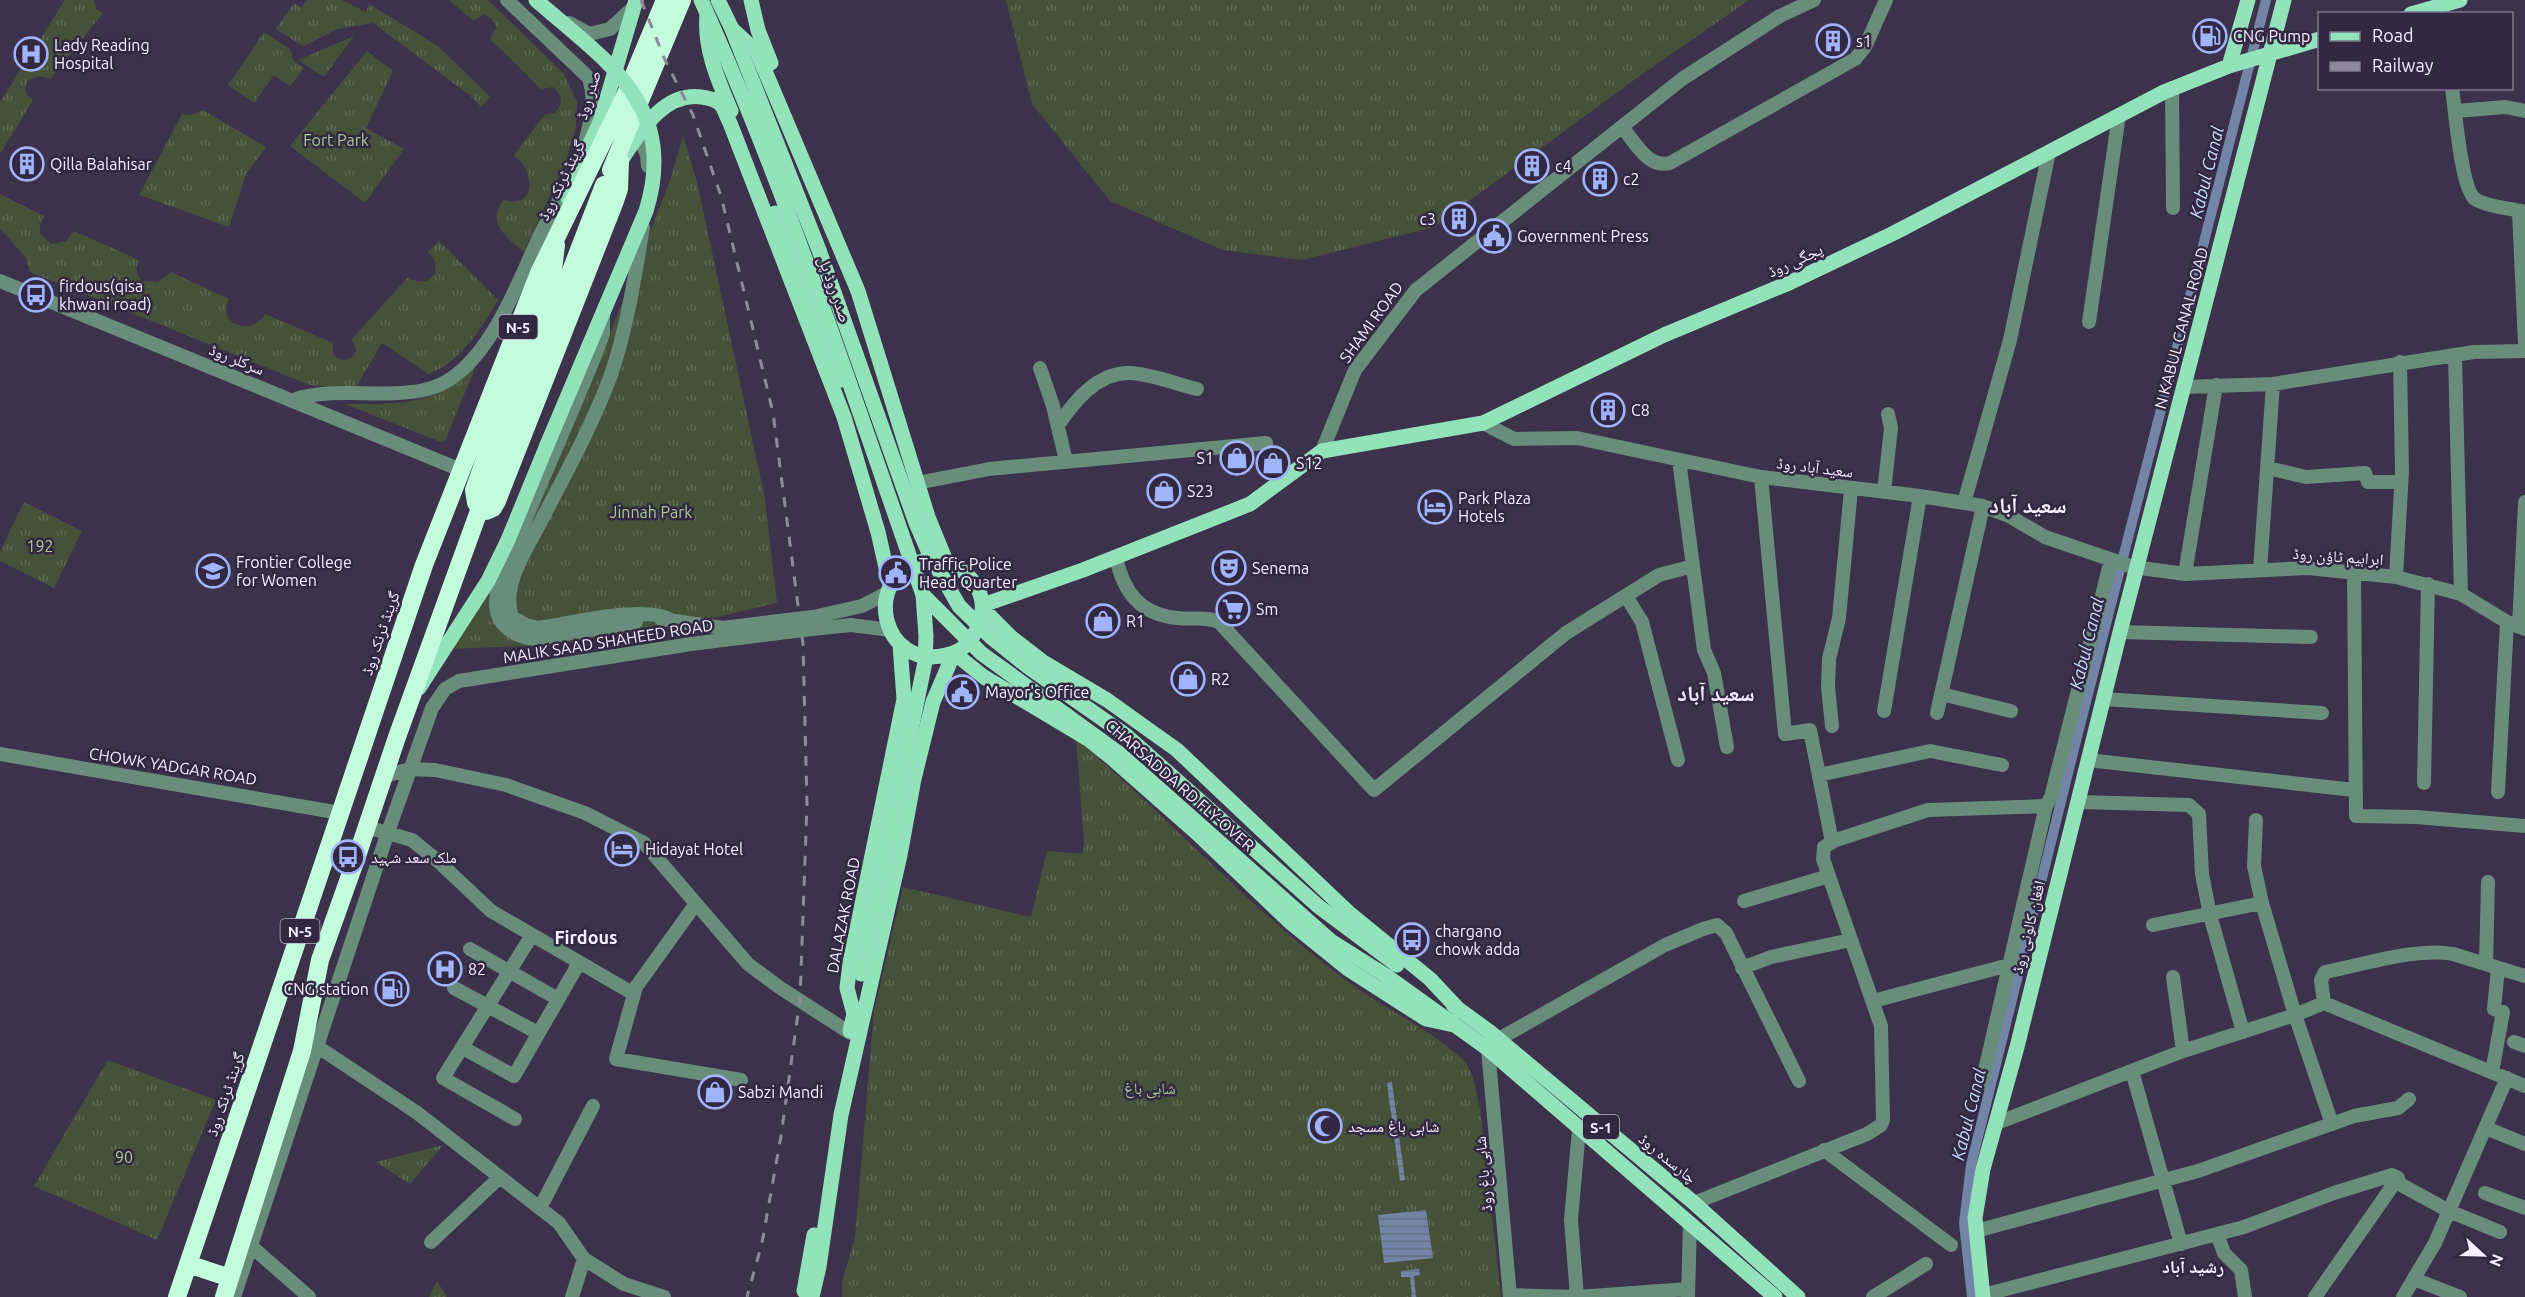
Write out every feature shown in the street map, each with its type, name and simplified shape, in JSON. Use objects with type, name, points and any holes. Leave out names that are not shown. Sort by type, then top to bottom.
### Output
[{"type":"highway","name":"گرینڈ ٹرنک روڈ","points":[[178,1297],[424,565],[538,273],[625,96],[666,0]]},
{"type":"highway","name":"N-5","points":[[224,1297],[302,1051],[320,960],[411,700],[488,486],[682,0]]},
{"type":"highway","points":[[557,232],[554,270],[474,490],[476,502],[486,511],[494,508],[497,501],[615,201],[619,189],[612,172]]},
{"type":"highway","points":[[190,1264],[230,1278]]},
{"type":"main road","points":[[411,700],[488,581],[508,540],[652,193],[654,155],[651,135],[635,95],[610,63],[536,0]]},
{"type":"main road","name":"صدر روڈ پل","points":[[701,0],[740,87],[812,275],[923,595]]},
{"type":"main road","name":"صدر روڈ پل","points":[[718,0],[819,250],[916,523],[948,587]]},
{"type":"main road","points":[[751,0],[758,30],[889,354],[897,412]]},
{"type":"main road","points":[[2234,64],[2248,0]]},
{"type":"main road","points":[[2270,56],[2284,0]]},
{"type":"main road","points":[[2423,12],[2442,9],[2460,0]]},
{"type":"main road","name":"صدر روڈ","points":[[557,232],[578,169],[600,122],[635,4]]},
{"type":"main road","points":[[707,15],[706,32],[710,56],[816,310],[833,362],[844,417]]},
{"type":"main road","points":[[732,30],[757,52],[858,291],[928,517],[946,561]]},
{"type":"main road","name":"پجگی روڈ","points":[[1322,451],[1484,423],[1664,335],[1789,283],[1894,233],[2172,88],[2234,64],[2270,56],[2318,39]]},
{"type":"main road","name":"N KABUL CANAL ROAD","points":[[2135,567],[2270,56]]},
{"type":"main road","points":[[612,172],[638,134],[663,108],[676,100],[690,96],[716,100],[721,104],[844,417],[878,532],[889,589],[885,612],[890,630],[900,645],[917,655],[935,658],[954,653],[969,643],[979,627],[983,607],[977,585],[964,570],[946,561],[924,560],[905,569],[889,589]]},
{"type":"main road","points":[[983,607],[1250,504],[1322,451]]},
{"type":"main road","points":[[859,468],[872,475],[886,476],[900,470],[910,460]]},
{"type":"main road","name":"افغان کالونی روڈ","points":[[1983,1296],[1976,1231],[1978,1195],[2135,567]]},
{"type":"main road","name":"CHARSADDA RD FLY-OVER","points":[[948,587],[959,606],[993,638],[1027,666],[1127,736],[1392,971]]},
{"type":"main road","points":[[854,1014],[925,662],[923,595]]},
{"type":"main road","name":"CHARSADDA RD FLY-OVER","points":[[923,595],[981,653],[1120,754],[1331,941],[1392,971]]},
{"type":"main road","points":[[983,607],[1012,638],[1043,662],[1107,700],[1177,750],[1348,912],[1430,979],[1457,1018]]},
{"type":"main road","name":"DALAZAK ROAD","points":[[803,1297],[854,1014],[847,988],[850,963],[904,699],[900,645]]},
{"type":"main road","points":[[954,653],[984,677],[1072,729],[1106,753],[1197,833],[1292,923],[1348,969],[1426,1019],[1457,1018]]},
{"type":"main road","points":[[812,1297],[819,1267],[841,1115],[900,855],[914,779],[933,702],[954,653]]},
{"type":"main road","name":"چارسدہ روڈ","points":[[1392,971],[1492,1040],[1694,1203],[1798,1297]]},
{"type":"main road","name":"چارسدہ روڈ","points":[[1492,1040],[1579,1129],[1775,1297]]},
{"type":"street","points":[[292,400],[312,393],[402,394],[441,387],[469,362],[495,329],[543,228],[578,169],[594,107],[594,93],[589,78],[507,0]]},
{"type":"street","points":[[548,0],[572,26],[589,34],[610,29],[635,4]]},
{"type":"street","name":"SHAMI ROAD","points":[[1322,451],[1355,370],[1416,290],[1682,79],[1780,16],[1814,0]]},
{"type":"street","points":[[1622,127],[1650,160],[1663,165],[1670,163],[1855,59],[1865,47],[1886,0]]},
{"type":"street","points":[[2172,88],[2173,208]]},
{"type":"street","points":[[2452,90],[2461,158],[2470,194],[2476,200],[2522,211],[2525,344]]},
{"type":"street","points":[[2456,111],[2505,107],[2525,111]]},
{"type":"street","points":[[2089,322],[2119,115]]},
{"type":"street","points":[[638,134],[647,155],[648,183],[633,282],[617,356],[595,410],[517,568],[508,600],[512,616],[526,626],[537,627],[623,615],[656,613],[671,620]]},
{"type":"street","points":[[1964,503],[2010,340],[2049,152]]},
{"type":"street","name":"سرکلر روڈ","points":[[0,281],[461,470]]},
{"type":"street","points":[[603,315],[603,334],[598,348],[509,557],[497,592],[497,611],[507,629],[522,638],[535,639],[635,622],[671,620]]},
{"type":"street","points":[[2184,387],[2273,384],[2474,352],[2525,351]]},
{"type":"street","points":[[2455,356],[2461,594]]},
{"type":"street","points":[[2396,578],[2401,482],[2400,362]]},
{"type":"street","points":[[1040,368],[1058,425],[1066,462]]},
{"type":"street","points":[[1058,425],[1074,402],[1087,390],[1111,377],[1129,373],[1197,389]]},
{"type":"street","points":[[2260,570],[2273,384]]},
{"type":"street","points":[[2185,574],[2216,385]]},
{"type":"street","points":[[1884,492],[1891,428],[1888,414]]},
{"type":"street","name":"سعید آباد روڈ","points":[[1484,423],[1514,439],[1577,438],[1761,477],[1920,495],[1983,506],[2009,516],[2045,537],[2135,567]]},
{"type":"street","points":[[917,483],[989,469],[1266,443]]},
{"type":"street","points":[[1679,460],[1704,650],[1714,674],[1727,747]]},
{"type":"street","points":[[2268,468],[2306,477],[2365,473],[2368,482],[2401,482]]},
{"type":"street","points":[[1761,477],[1785,734],[1810,730],[1832,842]]},
{"type":"street","points":[[1832,726],[1828,687],[1829,659],[1839,618],[1851,489]]},
{"type":"street","points":[[1884,711],[1920,495]]},
{"type":"street","points":[[2498,792],[2517,626],[2525,502]]},
{"type":"street","points":[[1937,713],[1983,506]]},
{"type":"street","points":[[1116,557],[1120,578],[1139,605],[1176,618],[1211,618],[1219,622],[1374,790],[1566,633],[1659,575],[1693,566]]},
{"type":"street","points":[[1982,1083],[2046,806],[2051,797],[2111,560]]},
{"type":"street","name":"ابراہیم ٹاؤن روڈ","points":[[2135,567],[2185,574],[2308,568],[2396,578],[2428,584],[2461,594],[2517,626]]},
{"type":"street","points":[[2354,572],[2356,816],[2416,817],[2525,826]]},
{"type":"street","points":[[2424,783],[2428,584]]},
{"type":"street","name":"MALIK SAAD SHAHEED ROAD","points":[[812,623],[862,606],[889,589]]},
{"type":"street","points":[[1626,596],[1642,622],[1678,760]]},
{"type":"street","name":"MALIK SAAD SHAHEED ROAD","points":[[671,620],[723,628],[779,627]]},
{"type":"street","name":"MALIK SAAD SHAHEED ROAD","points":[[410,769],[432,708],[445,689],[459,681],[812,623],[890,630]]},
{"type":"street","points":[[2120,632],[2311,637]]},
{"type":"street","points":[[1941,694],[2011,711]]},
{"type":"street","points":[[2103,699],[2322,713]]},
{"type":"street","points":[[1819,776],[1930,751],[2002,765]]},
{"type":"street","name":"CHOWK YADGAR ROAD","points":[[0,754],[153,778],[340,813]]},
{"type":"street","points":[[2088,760],[2355,790]]},
{"type":"street","points":[[388,775],[410,769],[435,770],[506,785],[608,823],[644,843],[748,964],[850,1033]]},
{"type":"street","points":[[234,1297],[410,769]]},
{"type":"street","points":[[2078,802],[2189,805],[2199,814],[2202,874],[2210,915],[2243,1032]]},
{"type":"street","points":[[1694,1203],[1867,1134],[1881,1125],[1883,1120],[1881,1026],[1829,876],[1822,852],[1824,848],[1832,842],[1928,810],[2046,806]]},
{"type":"street","points":[[2256,820],[2254,866],[2262,903],[2295,1015],[2332,1124]]},
{"type":"street","points":[[370,828],[412,840],[491,911],[634,994]]},
{"type":"street","points":[[1744,901],[1829,876]]},
{"type":"street","points":[[2488,882],[2494,1010],[2503,1012],[2492,1072]]},
{"type":"street","points":[[2153,925],[2262,903]]},
{"type":"street","points":[[695,905],[636,987],[616,1059],[741,1080]]},
{"type":"street","points":[[1492,1040],[1665,945],[1703,928],[1717,925],[1726,933],[1798,1082]]},
{"type":"street","points":[[515,1119],[443,1078],[532,935]]},
{"type":"street","points":[[1742,968],[1771,957],[1851,940]]},
{"type":"street","points":[[470,949],[558,999]]},
{"type":"street","points":[[2324,1003],[2321,980],[2325,972],[2432,952],[2453,954],[2525,976]]},
{"type":"street","points":[[463,1048],[514,1076],[579,963]]},
{"type":"street","points":[[1873,1001],[2009,965]]},
{"type":"street","points":[[2173,977],[2183,1051]]},
{"type":"street","points":[[454,988],[538,1033]]},
{"type":"street","points":[[1997,1124],[2183,1051],[2295,1015],[2324,1003],[2525,1086]]},
{"type":"street","name":"شاہی باغ روڈ","points":[[1492,1040],[1510,1296]]},
{"type":"street","points":[[318,1047],[416,1112],[559,1223],[584,1258],[622,1291],[664,1297]]},
{"type":"street","points":[[2132,1071],[2181,1244]]},
{"type":"street","points":[[2403,1297],[2435,1243],[2507,1078]]},
{"type":"street","points":[[1976,1231],[2198,1171],[2354,1116],[2398,1108],[2409,1099]]},
{"type":"street","points":[[540,1208],[592,1106]]},
{"type":"street","points":[[2486,1128],[2525,1144]]},
{"type":"street","points":[[1577,1297],[1571,1220],[1579,1129]]},
{"type":"street","points":[[1824,1150],[1951,1245]]},
{"type":"street","points":[[1983,1296],[2244,1227],[2334,1193],[2392,1175],[2398,1178],[2315,1297]]},
{"type":"street","points":[[431,1242],[499,1178]]},
{"type":"street","points":[[2396,1182],[2449,1211],[2500,1232]]},
{"type":"street","points":[[2485,1193],[2525,1208]]},
{"type":"street","points":[[1510,1296],[1577,1297],[1688,1293],[1690,1224]]},
{"type":"street","points":[[2217,1234],[2224,1253],[2241,1270],[2245,1297]]},
{"type":"street","points":[[251,1246],[309,1297]]},
{"type":"street","points":[[572,1297],[584,1258]]},
{"type":"street","points":[[1873,1297],[1926,1264]]},
{"type":"street","points":[[2414,1278],[2460,1297]]},
{"type":"green space","points":[[65,0],[94,0],[96,9],[103,13],[50,79],[36,77],[27,82],[26,91],[33,100],[0,154],[0,102]]},
{"type":"green space","points":[[307,0],[342,0],[366,12],[369,4],[438,46],[490,97],[481,107],[472,97],[373,23],[337,29],[304,46],[301,45],[276,29],[294,3],[301,8]]},
{"type":"green space","points":[[449,0],[488,0],[564,74],[577,102],[576,127],[565,163],[524,252],[505,235],[497,216],[503,200],[522,199],[527,194],[529,179],[526,170],[514,155],[545,114],[555,113],[561,102],[560,96],[553,87],[541,89],[490,39],[496,28],[492,19],[483,15],[473,21]]},
{"type":"green space","points":[[1006,0],[1749,0],[1634,80],[1434,227],[1302,260],[1223,250],[1110,201],[1032,104]]},
{"type":"green space","points":[[264,32],[290,49],[293,60],[304,68],[290,86],[274,75],[254,103],[228,85]]},
{"type":"green space","points":[[354,36],[324,77],[298,60]]},
{"type":"green space","name":"Fort Park","points":[[367,51],[393,71],[366,128],[404,149],[365,203],[290,146]]},
{"type":"green space","points":[[203,110],[266,147],[246,174],[229,227],[139,195],[182,114],[191,115]]},
{"type":"green space","name":"Jinnah Park","points":[[683,135],[697,182],[765,499],[777,603],[717,617],[551,645],[450,649],[590,384],[670,181]]},
{"type":"green space","points":[[0,194],[44,216],[40,225],[40,233],[51,244],[66,241],[74,231],[139,260],[137,270],[142,281],[158,282],[171,272],[229,299],[226,308],[227,316],[237,325],[252,325],[265,314],[333,343],[333,355],[341,359],[354,356],[356,349],[352,339],[408,277],[423,282],[433,276],[435,265],[428,252],[439,241],[498,300],[485,322],[460,353],[450,362],[428,374],[382,343],[355,389],[310,385],[30,272],[26,258],[0,228]]},
{"type":"green space","points":[[474,366],[445,441],[441,442],[345,404],[398,403],[430,396],[460,379]]},
{"type":"green space","name":"192","points":[[24,502],[82,531],[54,588],[0,561],[0,552]]},
{"type":"green space","name":"شاہی باغ","points":[[1076,738],[1311,953],[1361,991],[1448,1047],[1469,1068],[1480,1108],[1501,1297],[842,1297],[842,1282],[855,1237],[874,1011],[903,887],[1031,917],[1047,851],[1083,854]]},
{"type":"green space","name":"90","points":[[108,1060],[216,1100],[157,1240],[34,1186]]},
{"type":"green space","points":[[443,1145],[410,1184],[376,1162]]},
{"type":"green space","points":[[437,1281],[447,1297],[429,1297]]},
{"type":"water","points":[[1392,1082],[1405,1180],[1400,1181],[1387,1083]]},
{"type":"water","points":[[1426,1210],[1433,1258],[1384,1263],[1378,1215]]},
{"type":"water","points":[[1419,1269],[1420,1275],[1414,1276],[1416,1297],[1412,1297],[1410,1277],[1401,1277],[1401,1271]]},
{"type":"waterway","name":"Kabul Canal","points":[[1972,1297],[1964,1223],[1971,1165],[2076,741],[2266,0]]},
{"type":"railway","points":[[641,0],[665,60],[693,115],[721,196],[773,413],[803,644],[807,804],[800,999],[781,1136],[762,1243],[747,1297]]},
{"type":"place","name":"CNG Pump","points":[[2210,36]]},
{"type":"place","name":"s1","points":[[1833,41]]},
{"type":"place","name":"Lady Reading Hospital","points":[[31,54]]},
{"type":"place","name":"Qilla Balahisar","points":[[27,164]]},
{"type":"place","name":"c4","points":[[1532,166]]},
{"type":"place","name":"c2","points":[[1600,179]]},
{"type":"place","name":"c3","points":[[1459,219]]},
{"type":"place","name":"Government Press","points":[[1494,236]]},
{"type":"place","name":"firdous(qisa khwani road)","points":[[36,295]]},
{"type":"place","name":"C8","points":[[1608,410]]},
{"type":"place","name":"S1","points":[[1237,458]]},
{"type":"place","name":"S12","points":[[1273,463]]},
{"type":"place","name":"S23","points":[[1164,491]]},
{"type":"place","name":"Park Plaza Hotels","points":[[1435,507]]},
{"type":"place","name":"Senema","points":[[1229,568]]},
{"type":"place","name":"Frontier College for Women","points":[[213,571]]},
{"type":"place","name":"Traffic Police Head Quarter","points":[[896,573]]},
{"type":"place","name":"Sm","points":[[1233,609]]},
{"type":"place","name":"R1","points":[[1103,621]]},
{"type":"place","name":"R2","points":[[1188,679]]},
{"type":"place","name":"Mayor's Office","points":[[962,692]]},
{"type":"place","name":"Hidayat Hotel","points":[[622,849]]},
{"type":"place","name":"ملک سعد شہید","points":[[348,857]]},
{"type":"place","name":"chargano chowk adda","points":[[1412,940]]},
{"type":"place","name":"82","points":[[445,969]]},
{"type":"place","name":"CNG station","points":[[392,989]]},
{"type":"place","name":"Sabzi Mandi","points":[[715,1092]]},
{"type":"place","name":"شاہی باغ مسجد","points":[[1325,1126]]},
{"type":"district","name":"سعید آباد","points":[[2028,504]]},
{"type":"district","name":"سعید آباد","points":[[1716,692]]},
{"type":"district","name":"Firdous","points":[[586,937]]},
{"type":"district","name":"رشید آباد","points":[[2193,1266]]}]
